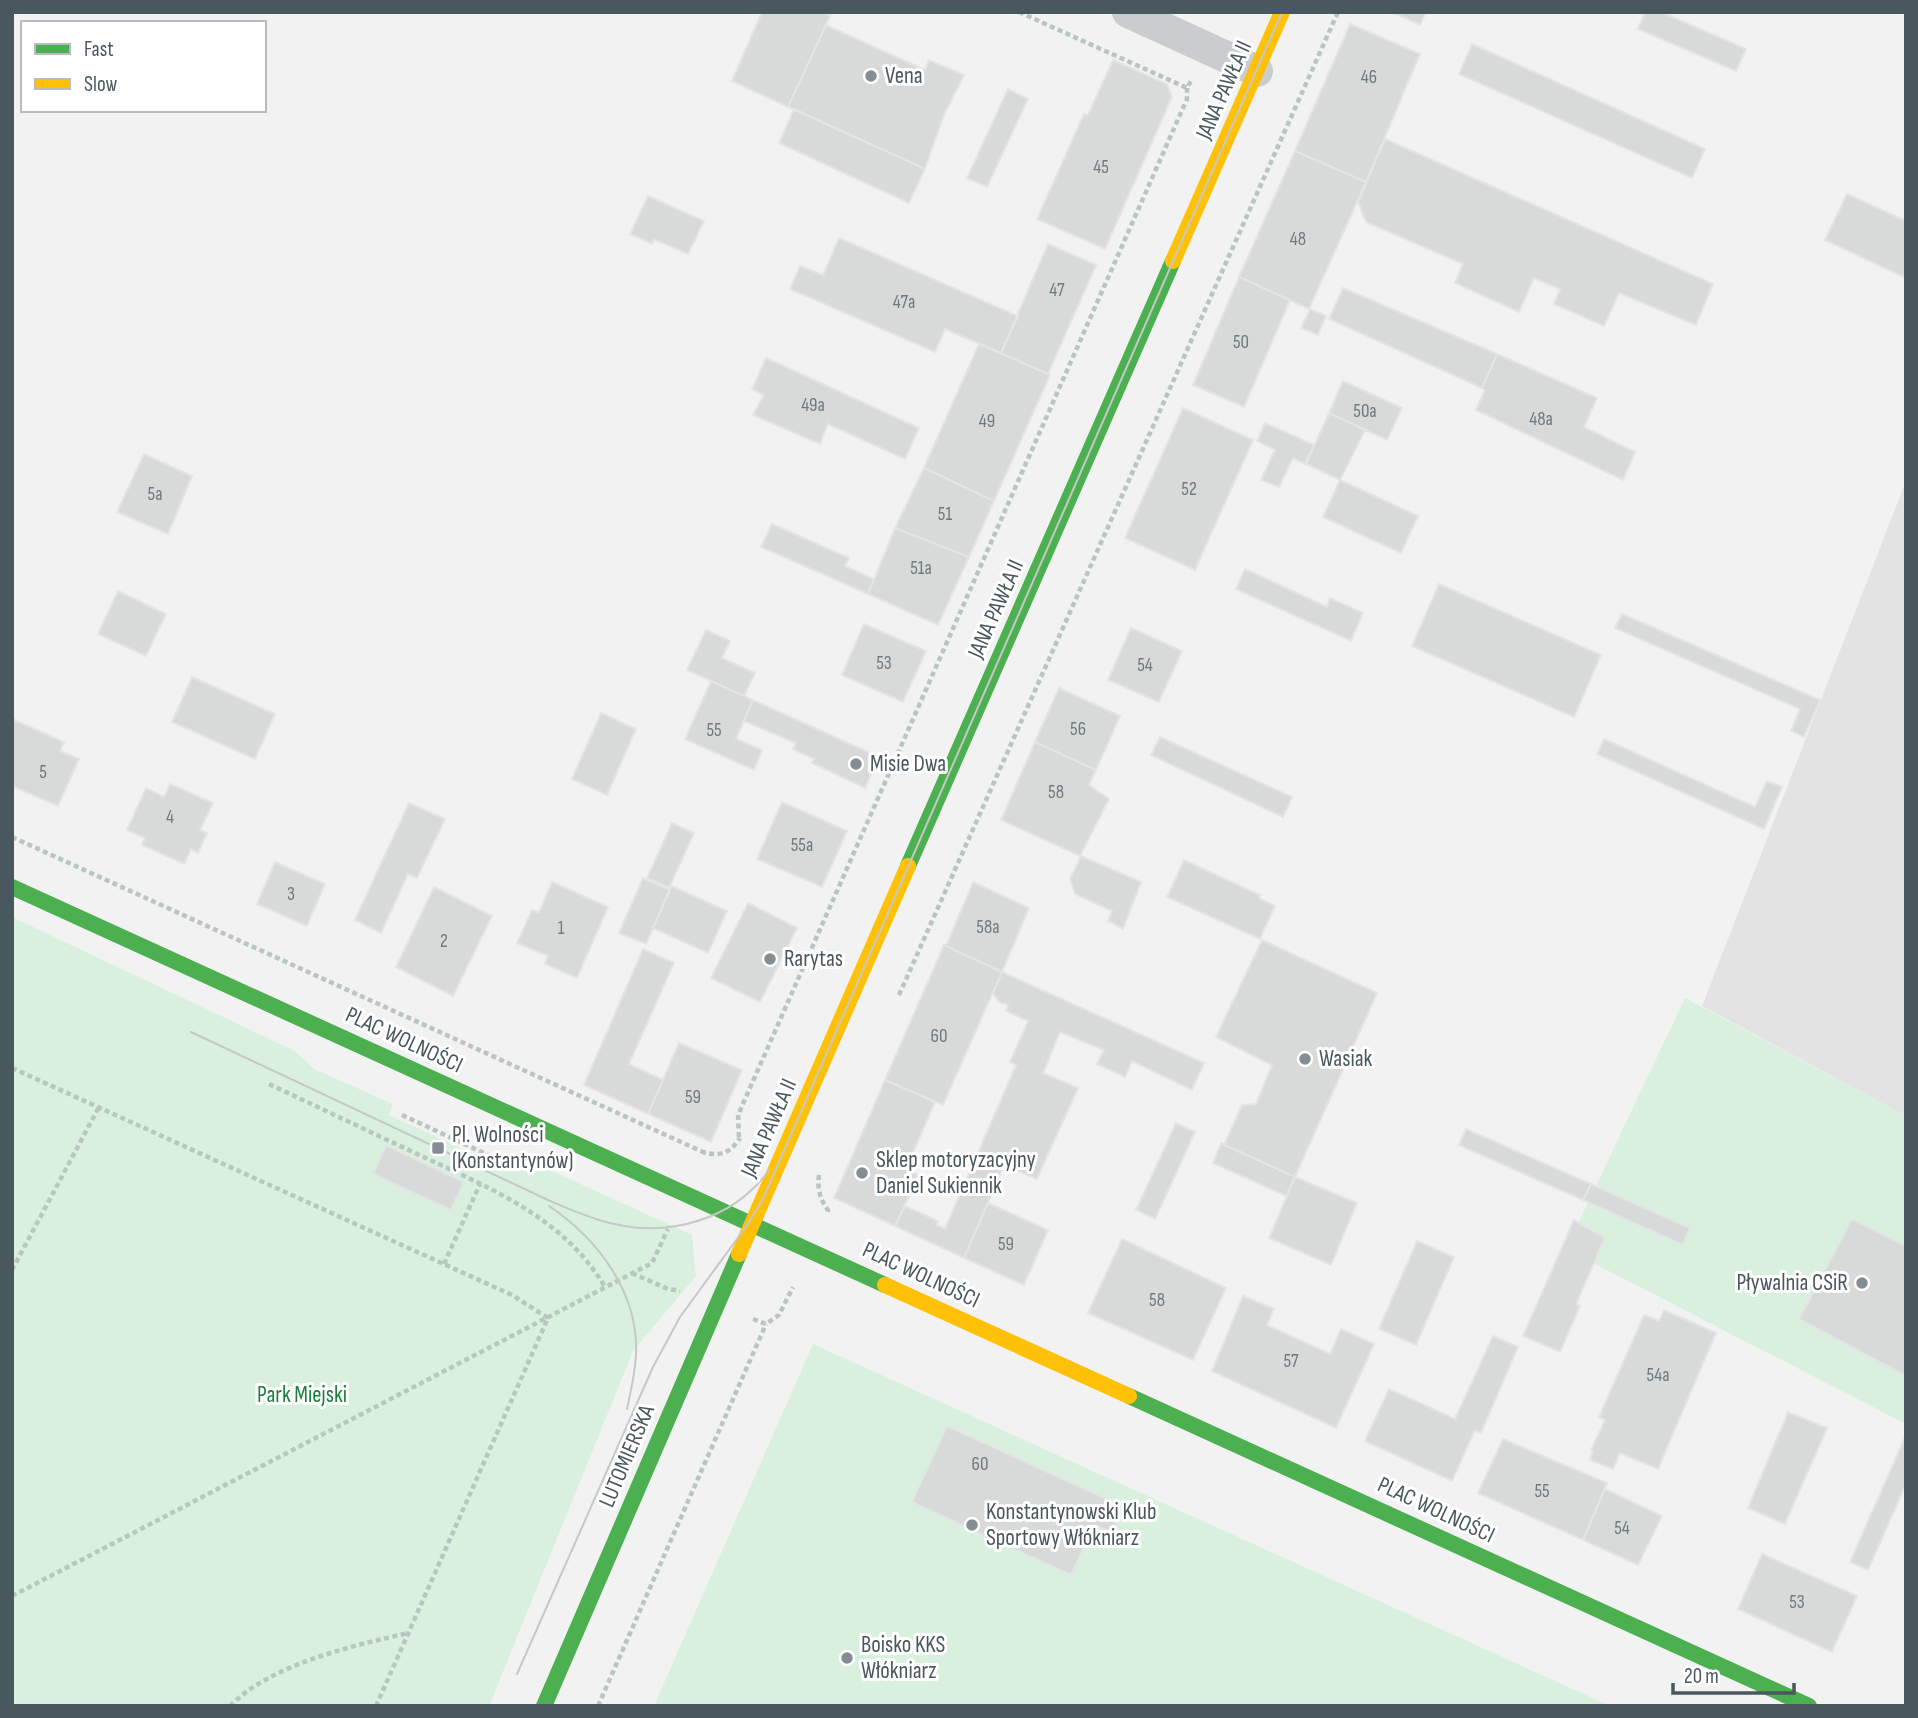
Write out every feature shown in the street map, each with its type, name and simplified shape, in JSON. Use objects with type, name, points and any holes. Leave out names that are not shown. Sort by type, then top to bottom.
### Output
[{"type":"street","points":[[1128,12],[1257,71]]},
{"type":"street","name":"JANA PAWŁA II","points":[[752,1224],[1282,12]]},
{"type":"street","name":"PLAC WOLNOŚCI","points":[[12,887],[1809,1706]]},
{"type":"street","name":"LUTOMIERSKA","points":[[544,1706],[752,1224]]},
{"type":"path","points":[[894,1007],[1338,12]]},
{"type":"path","points":[[12,837],[703,1153],[717,1156],[727,1153],[735,1146],[739,1137],[738,1115],[1187,99],[1187,88]]},
{"type":"path","points":[[12,1068],[512,1295],[548,1318]]},
{"type":"path","points":[[269,1084],[508,1197],[556,1229],[578,1249],[605,1287]]},
{"type":"path","points":[[12,1270],[99,1107]]},
{"type":"path","points":[[739,1137],[748,1141]]},
{"type":"path","points":[[698,1163],[703,1153]]},
{"type":"path","points":[[814,1180],[820,1173],[817,1185],[821,1200],[828,1210],[823,1222]]},
{"type":"path","points":[[444,1264],[481,1184]]},
{"type":"path","points":[[12,1596],[652,1263],[673,1219]]},
{"type":"path","points":[[632,1273],[668,1289],[687,1292]]},
{"type":"path","points":[[598,1706],[766,1324],[779,1315],[795,1282]]},
{"type":"path","points":[[742,1315],[766,1324]]},
{"type":"path","points":[[376,1706],[548,1318]]},
{"type":"path","points":[[230,1706],[277,1673],[358,1644],[408,1633]]},
{"type":"shaded area","points":[[1906,481],[1906,1116],[1702,1006]]},
{"type":"green space","name":"Park Miejski","points":[[12,917],[295,1051],[314,1069],[393,1104],[389,1115],[501,1167],[530,1161],[692,1235],[696,1276],[633,1351],[489,1706],[12,1706]]},
{"type":"green space","points":[[1685,998],[1906,1116],[1906,1424],[1566,1249]]},
{"type":"green space","name":"Konstantynowski Klub Sportowy Włókniarz","points":[[813,1344],[1610,1706],[654,1706]]},
{"type":"building","points":[[762,12],[823,12],[830,16],[788,107],[732,81]]},
{"type":"building","points":[[1392,12],[1426,12],[1420,25]]},
{"type":"building","points":[[1645,12],[1661,12],[1746,49],[1736,71],[1638,29]]},
{"type":"building","points":[[1350,24],[1420,54],[1366,182],[1295,151]]},
{"type":"building","points":[[826,25],[925,70],[929,60],[964,75],[944,115],[925,169],[788,107]]},
{"type":"building","points":[[1472,44],[1705,149],[1692,178],[1459,74]]},
{"type":"building","points":[[1113,60],[1167,84],[1172,97],[1105,249],[1037,219],[1084,114],[1088,115]]},
{"type":"building","points":[[1008,89],[1028,99],[987,187],[967,178]]},
{"type":"building","points":[[794,109],[925,169],[909,203],[779,143]]},
{"type":"building","points":[[1385,139],[1713,284],[1696,325],[1619,293],[1604,326],[1554,304],[1560,289],[1534,278],[1519,312],[1455,283],[1463,264],[1366,222],[1358,202]]},
{"type":"building","points":[[1295,151],[1366,182],[1309,309],[1239,277]]},
{"type":"building","points":[[1847,194],[1906,221],[1906,278],[1825,240]]},
{"type":"building","points":[[648,196],[704,221],[688,254],[654,239],[652,244],[630,234]]},
{"type":"building","points":[[839,238],[1018,316],[1001,353],[945,329],[935,352],[790,289],[800,266],[823,275]]},
{"type":"building","points":[[1048,244],[1096,265],[1048,374],[1001,353]]},
{"type":"building","points":[[1239,277],[1290,300],[1244,407],[1193,385]]},
{"type":"building","points":[[1343,288],[1497,354],[1482,388],[1329,319]]},
{"type":"building","points":[[1310,309],[1326,316],[1318,335],[1301,328]]},
{"type":"building","points":[[979,344],[1050,375],[994,501],[924,468]]},
{"type":"building","points":[[1497,354],[1597,398],[1584,427],[1635,452],[1623,480],[1476,410],[1485,390],[1482,388]]},
{"type":"building","points":[[766,358],[919,428],[905,459],[828,424],[820,444],[753,415],[764,395],[752,389]]},
{"type":"building","points":[[1343,381],[1402,408],[1387,440],[1329,413]]},
{"type":"building","points":[[1183,408],[1253,440],[1195,570],[1125,538]]},
{"type":"building","points":[[1329,413],[1365,430],[1340,480],[1306,464]]},
{"type":"building","points":[[1265,423],[1314,445],[1305,464],[1293,458],[1279,487],[1261,480],[1275,450],[1257,441]]},
{"type":"building","points":[[144,454],[192,476],[168,534],[117,512]]},
{"type":"building","points":[[924,468],[994,501],[969,557],[895,528]]},
{"type":"building","points":[[1340,480],[1418,516],[1401,553],[1323,517]]},
{"type":"building","points":[[772,524],[849,558],[845,566],[874,579],[868,594],[761,547]]},
{"type":"building","points":[[895,528],[969,557],[938,625],[868,594]]},
{"type":"building","points":[[1245,569],[1327,607],[1330,598],[1363,613],[1351,641],[1236,589]]},
{"type":"building","points":[[1439,584],[1601,655],[1574,717],[1412,646]]},
{"type":"building","points":[[118,591],[166,614],[146,656],[98,634]]},
{"type":"building","points":[[1622,614],[1820,700],[1804,737],[1791,731],[1800,709],[1615,628]]},
{"type":"building","points":[[864,624],[926,651],[903,702],[842,675]]},
{"type":"building","points":[[1131,628],[1182,651],[1159,702],[1108,680]]},
{"type":"building","points":[[706,630],[730,641],[722,658],[755,673],[744,696],[687,670]]},
{"type":"building","points":[[192,677],[275,714],[255,759],[172,722]]},
{"type":"building","points":[[711,681],[753,700],[736,739],[762,750],[754,770],[685,739]]},
{"type":"building","points":[[1059,688],[1120,716],[1096,770],[1035,742]]},
{"type":"building","points":[[753,700],[879,757],[865,788],[812,763],[814,759],[793,749],[796,743],[744,721]]},
{"type":"building","points":[[601,713],[636,729],[607,795],[572,779]]},
{"type":"building","points":[[12,719],[64,742],[60,751],[79,759],[58,806],[12,786]]},
{"type":"building","points":[[1160,737],[1292,797],[1283,817],[1151,755]]},
{"type":"building","points":[[1604,739],[1755,807],[1767,781],[1782,787],[1764,829],[1597,754]]},
{"type":"building","points":[[1035,742],[1096,770],[1089,785],[1109,799],[1080,856],[1001,820]]},
{"type":"building","points":[[170,784],[213,803],[200,830],[207,833],[198,853],[191,849],[184,864],[142,845],[145,838],[127,830],[146,788],[164,797]]},
{"type":"building","points":[[782,802],[847,831],[822,887],[757,859]]},
{"type":"building","points":[[409,803],[445,819],[417,878],[408,874],[381,933],[355,920]]},
{"type":"building","points":[[672,823],[694,833],[669,888],[647,878]]},
{"type":"building","points":[[1081,856],[1141,882],[1123,929],[1108,921],[1112,911],[1075,894],[1070,879]]},
{"type":"building","points":[[1184,860],[1260,895],[1259,898],[1275,906],[1260,939],[1167,897]]},
{"type":"building","points":[[275,862],[325,884],[307,926],[257,904]]},
{"type":"building","points":[[643,878],[670,890],[646,944],[619,933]]},
{"type":"building","points":[[552,882],[608,907],[577,978],[545,964],[548,956],[517,943],[532,910],[539,913]]},
{"type":"building","points":[[973,882],[1029,908],[1002,972],[946,946]]},
{"type":"building","points":[[671,886],[727,911],[708,953],[653,928]]},
{"type":"building","points":[[434,887],[492,916],[453,996],[396,967]]},
{"type":"building","points":[[748,903],[797,928],[760,1002],[711,978]]},
{"type":"building","name":"Wasiak","points":[[1262,940],[1377,993],[1295,1177],[1224,1145],[1242,1105],[1256,1104],[1272,1065],[1216,1037]]},
{"type":"building","points":[[944,945],[1002,972],[943,1105],[885,1080]]},
{"type":"building","points":[[643,949],[674,963],[629,1064],[663,1080],[648,1114],[584,1085]]},
{"type":"building","points":[[1002,972],[1204,1063],[1192,1090],[1132,1061],[1125,1077],[1097,1064],[1104,1050],[1060,1032],[1043,1073],[1078,1088],[1037,1179],[1004,1165],[964,1258],[895,1226],[905,1206],[938,1221],[937,1225],[945,1229],[1016,1065],[1010,1062],[1028,1021],[1006,1011],[1008,1005],[999,1002],[993,993]]},
{"type":"building","points":[[679,1043],[742,1070],[711,1142],[648,1114]]},
{"type":"building","points":[[885,1080],[935,1102],[906,1169],[919,1175],[895,1226],[834,1198]]},
{"type":"building","points":[[1176,1123],[1195,1132],[1155,1219],[1136,1210]]},
{"type":"building","points":[[1466,1129],[1591,1184],[1583,1200],[1459,1145]]},
{"type":"building","points":[[1221,1143],[1295,1177],[1286,1196],[1213,1163]]},
{"type":"building","points":[[386,1145],[464,1182],[451,1210],[373,1174]]},
{"type":"building","points":[[1295,1177],[1357,1203],[1331,1265],[1269,1238]]},
{"type":"building","points":[[1591,1184],[1690,1228],[1683,1245],[1583,1200]]},
{"type":"building","points":[[988,1203],[1048,1230],[1024,1285],[964,1258]]},
{"type":"building","name":"Pływalnia CSiR","points":[[1852,1219],[1906,1246],[1906,1376],[1799,1319]]},
{"type":"building","points":[[1574,1220],[1605,1238],[1576,1304],[1580,1306],[1560,1352],[1523,1336]]},
{"type":"building","points":[[1122,1239],[1226,1288],[1193,1360],[1088,1313]]},
{"type":"building","points":[[1417,1241],[1454,1257],[1416,1345],[1379,1329]]},
{"type":"building","points":[[1243,1296],[1274,1309],[1267,1325],[1330,1354],[1341,1329],[1374,1344],[1336,1428],[1212,1371]]},
{"type":"building","points":[[1664,1310],[1716,1333],[1658,1469],[1620,1453],[1613,1469],[1590,1460],[1591,1450],[1605,1420],[1599,1417],[1644,1315],[1659,1321]]},
{"type":"building","points":[[1493,1336],[1518,1347],[1481,1433],[1475,1430],[1452,1481],[1365,1441],[1389,1389],[1455,1419]]},
{"type":"building","points":[[1788,1412],[1827,1428],[1785,1524],[1748,1508]]},
{"type":"building","points":[[947,1426],[1124,1507],[1112,1532],[1094,1525],[1071,1575],[912,1502]]},
{"type":"building","points":[[1906,1435],[1906,1484],[1868,1570],[1850,1562]]},
{"type":"building","points":[[1503,1439],[1607,1483],[1583,1540],[1478,1493]]},
{"type":"building","points":[[1605,1489],[1662,1516],[1638,1565],[1583,1540]]},
{"type":"building","points":[[1762,1554],[1857,1596],[1832,1652],[1738,1609]]},
{"type":"tram line","points":[[517,1674],[653,1367],[680,1317],[762,1201],[1282,12]]},
{"type":"tram line","points":[[191,1032],[548,1200],[614,1224],[657,1228],[700,1220],[738,1201],[755,1187],[769,1170]]},
{"type":"tram line","points":[[549,1206],[584,1234],[599,1251],[623,1289],[631,1310],[636,1355],[627,1409]]},
{"type":"traffic: fast","points":[[908,866],[1173,261]]},
{"type":"traffic: fast","points":[[12,887],[885,1285]]},
{"type":"traffic: fast","points":[[544,1706],[739,1254]]},
{"type":"traffic: fast","points":[[1129,1396],[1809,1706]]},
{"type":"traffic: slow","points":[[1173,261],[1282,12]]},
{"type":"traffic: slow","points":[[739,1254],[908,866]]},
{"type":"traffic: slow","points":[[885,1285],[1129,1396]]},
{"type":"place","name":"Vena","points":[[871,76]]},
{"type":"place","name":"Misie Dwa","points":[[856,764]]},
{"type":"place","name":"Rarytas","points":[[770,959]]},
{"type":"place","name":"Wasiak","points":[[1305,1059]]},
{"type":"place","name":"Pl. Wolności (Konstantynów)","points":[[438,1148]]},
{"type":"place","name":"Sklep motoryzacyjny Daniel Sukiennik","points":[[862,1173]]},
{"type":"place","name":"Pływalnia CSiR","points":[[1862,1283]]},
{"type":"place","name":"Konstantynowski Klub Sportowy Włókniarz","points":[[972,1525]]},
{"type":"place","name":"Boisko KKS Włókniarz","points":[[847,1658]]}]
